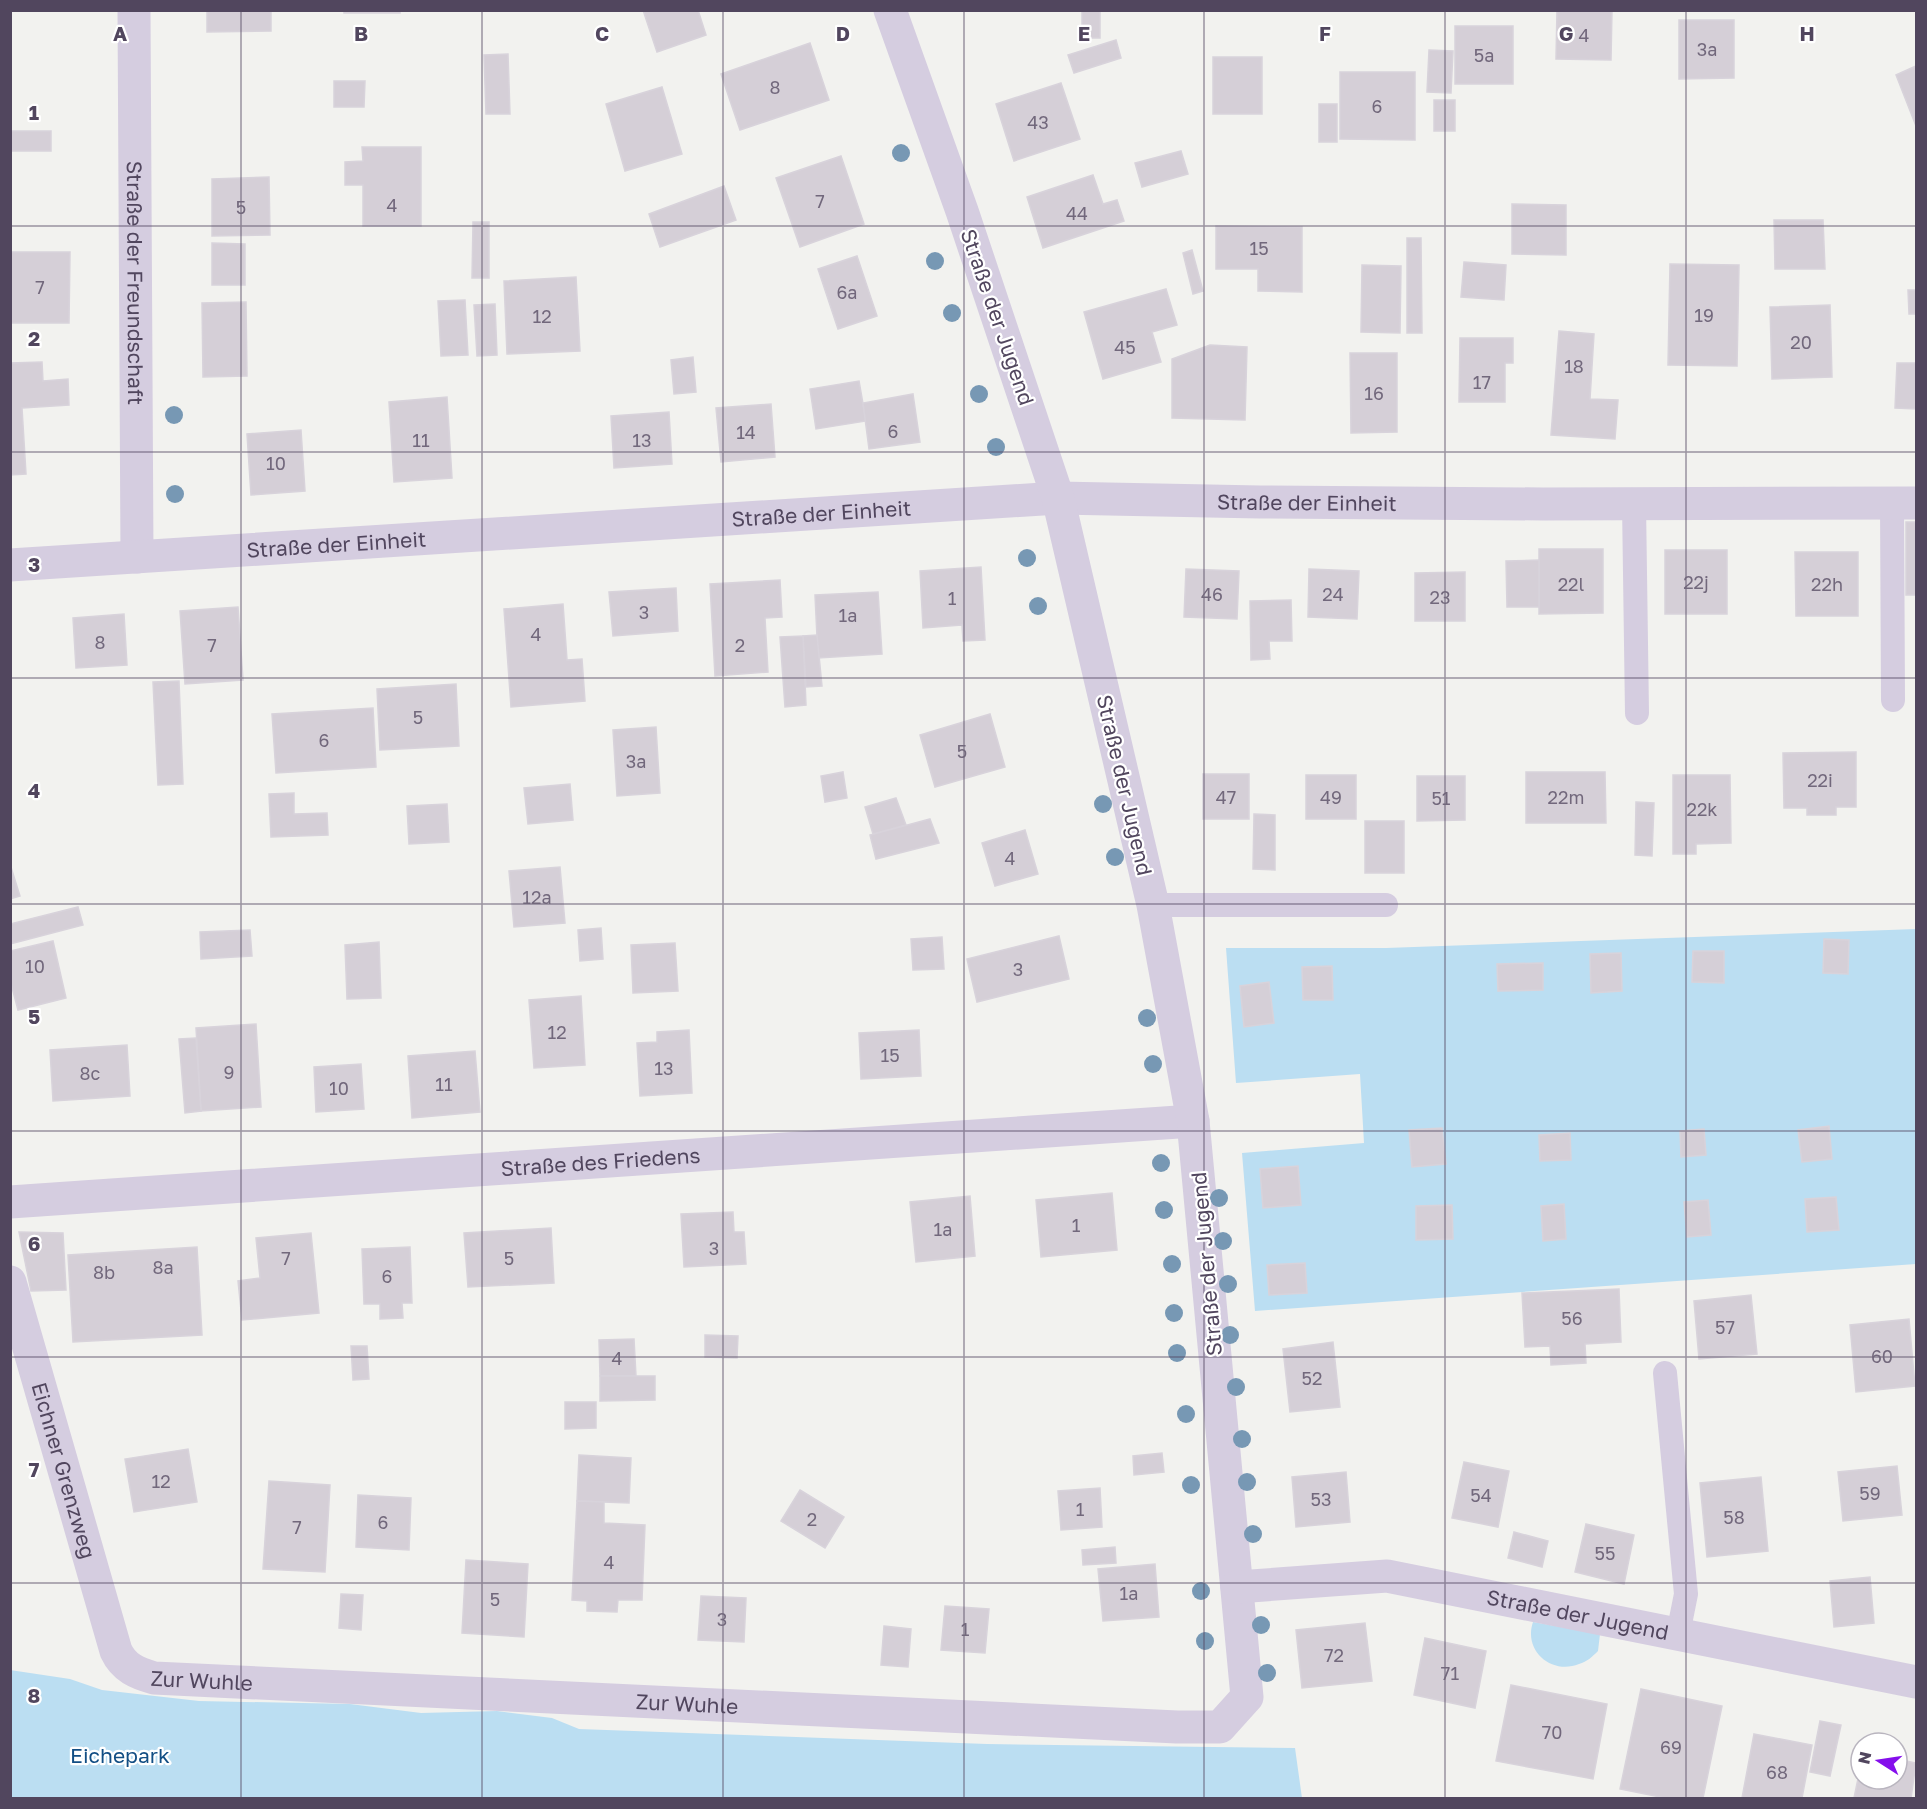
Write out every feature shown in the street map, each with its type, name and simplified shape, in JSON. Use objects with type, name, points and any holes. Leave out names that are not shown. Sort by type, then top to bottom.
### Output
[{"type":"street","name":"Straße der Freundschaft","points":[[134,10],[137,557]]},
{"type":"street","name":"Straße der Jugend","points":[[890,10],[962,211],[1058,498],[1153,905],[1193,1121],[1247,1696]]},
{"type":"street","name":"Straße der Einheit","points":[[10,565],[1058,498],[1282,502],[1904,502]]},
{"type":"street","name":"Straße des Friedens","points":[[10,1202],[1193,1121]]},
{"type":"street","name":"Eichner Grenzweg","points":[[10,1282],[120,1660]]},
{"type":"street","name":"Straße der Jugend","points":[[1237,1587],[1387,1576],[1917,1682]]},
{"type":"street","name":"Zur Wuhle","points":[[120,1660],[135,1672],[154,1678],[1177,1727],[1220,1727],[1247,1696]]},
{"type":"lane","name":"Straße der Einheit","points":[[1893,700],[1904,502]]},
{"type":"lane","points":[[1634,503],[1637,713]]},
{"type":"lane","points":[[1153,905],[1386,904]]},
{"type":"lane","points":[[1665,1373],[1686,1594],[1678,1634]]},
{"type":"green space","points":[[1916,929],[1916,1264],[1255,1311],[1242,1153],[1364,1143],[1360,1074],[1236,1083],[1226,948],[1386,948]]},
{"type":"green space","points":[[1533,1622],[1600,1634],[1598,1651],[1587,1660],[1569,1667],[1550,1663],[1536,1651],[1532,1642]]},
{"type":"green space","name":"Eichepark","points":[[10,1670],[70,1679],[102,1690],[199,1701],[350,1704],[421,1713],[497,1711],[552,1718],[579,1729],[987,1744],[1295,1748],[1302,1798],[11,1798]]},
{"type":"building","points":[[207,10],[271,10],[271,31],[207,32]]},
{"type":"building","points":[[344,10],[400,10],[400,13],[344,13]]},
{"type":"building","points":[[643,10],[698,10],[706,35],[657,52]]},
{"type":"building","points":[[1082,10],[1100,10],[1100,38],[1082,38]]},
{"type":"building","points":[[1557,10],[1612,10],[1611,60],[1556,59]]},
{"type":"building","points":[[1679,20],[1734,20],[1734,78],[1679,79]]},
{"type":"building","points":[[1455,26],[1513,26],[1513,84],[1455,84]]},
{"type":"building","points":[[1116,40],[1121,58],[1074,73],[1068,55]]},
{"type":"building","points":[[810,43],[829,100],[740,130],[721,74]]},
{"type":"building","points":[[1429,50],[1453,51],[1451,93],[1427,92]]},
{"type":"building","points":[[508,54],[510,114],[486,114],[484,55]]},
{"type":"building","points":[[1213,57],[1262,57],[1262,114],[1213,114]]},
{"type":"building","points":[[1916,66],[1916,126],[1896,75]]},
{"type":"building","points":[[1340,72],[1415,72],[1415,140],[1340,139]]},
{"type":"building","points":[[334,81],[365,81],[364,107],[334,107]]},
{"type":"building","points":[[1061,83],[1080,139],[1014,161],[996,104]]},
{"type":"building","points":[[662,87],[682,154],[625,171],[606,104]]},
{"type":"building","points":[[1434,100],[1455,100],[1455,131],[1434,131]]},
{"type":"building","points":[[1319,104],[1337,104],[1337,142],[1319,142]]},
{"type":"building","points":[[10,131],[51,131],[51,151],[10,151]]},
{"type":"building","points":[[362,147],[421,147],[421,226],[363,226],[363,185],[345,185],[345,162],[363,161]]},
{"type":"building","points":[[1181,151],[1188,174],[1142,187],[1135,163]]},
{"type":"building","points":[[841,156],[864,224],[800,247],[776,178]]},
{"type":"building","points":[[1093,175],[1103,204],[1117,200],[1124,221],[1043,248],[1027,197]]},
{"type":"building","points":[[269,177],[270,235],[212,236],[212,179]]},
{"type":"building","points":[[724,186],[736,220],[660,247],[649,214]]},
{"type":"building","points":[[1512,204],[1566,205],[1566,255],[1512,254]]},
{"type":"building","points":[[1774,220],[1823,220],[1825,269],[1775,269]]},
{"type":"building","points":[[473,222],[489,222],[489,278],[472,278]]},
{"type":"building","points":[[1216,226],[1302,227],[1302,292],[1258,291],[1258,269],[1216,269]]},
{"type":"building","points":[[1407,238],[1421,238],[1422,333],[1407,333]]},
{"type":"building","points":[[212,243],[245,244],[245,285],[212,285]]},
{"type":"building","points":[[1192,250],[1203,291],[1193,294],[1183,253]]},
{"type":"building","points":[[10,252],[70,252],[69,323],[10,323]]},
{"type":"building","points":[[857,256],[877,316],[838,329],[818,269]]},
{"type":"building","points":[[1464,262],[1506,265],[1504,300],[1461,297]]},
{"type":"building","points":[[1670,264],[1739,265],[1737,366],[1668,365]]},
{"type":"building","points":[[1362,265],[1401,266],[1400,333],[1361,332]]},
{"type":"building","points":[[576,277],[580,351],[507,354],[504,281]]},
{"type":"building","points":[[1166,289],[1177,325],[1152,332],[1161,362],[1103,379],[1084,312]]},
{"type":"building","points":[[1908,290],[1916,290],[1916,314],[1909,314]]},
{"type":"building","points":[[465,300],[468,355],[441,356],[438,301]]},
{"type":"building","points":[[246,302],[247,376],[203,377],[202,303]]},
{"type":"building","points":[[495,304],[497,355],[477,356],[474,305]]},
{"type":"building","points":[[1830,305],[1832,377],[1772,379],[1770,307]]},
{"type":"building","points":[[1559,331],[1594,334],[1590,399],[1618,400],[1615,439],[1551,435]]},
{"type":"building","points":[[1460,338],[1513,338],[1513,363],[1505,363],[1505,402],[1459,402]]},
{"type":"building","points":[[1210,345],[1247,347],[1245,420],[1172,418],[1172,359]]},
{"type":"building","points":[[1350,353],[1397,353],[1397,432],[1351,433]]},
{"type":"building","points":[[693,357],[696,392],[674,394],[671,360]]},
{"type":"building","points":[[42,362],[43,381],[68,379],[69,405],[22,408],[26,474],[10,475],[10,363]]},
{"type":"building","points":[[1897,363],[1916,363],[1916,409],[1895,408]]},
{"type":"building","points":[[859,381],[866,421],[816,429],[810,389]]},
{"type":"building","points":[[913,394],[920,442],[869,449],[863,403]]},
{"type":"building","points":[[447,397],[452,478],[394,482],[389,402]]},
{"type":"building","points":[[771,404],[775,457],[721,462],[716,408]]},
{"type":"building","points":[[669,412],[672,464],[614,468],[611,416]]},
{"type":"building","points":[[301,430],[305,491],[251,495],[247,434]]},
{"type":"building","points":[[1906,522],[1916,522],[1916,595],[1906,595]]},
{"type":"building","points":[[1539,549],[1603,549],[1603,613],[1539,614]]},
{"type":"building","points":[[1665,550],[1727,550],[1727,614],[1665,614]]},
{"type":"building","points":[[1795,552],[1858,552],[1858,616],[1796,616]]},
{"type":"building","points":[[1539,560],[1539,607],[1507,607],[1506,561]]},
{"type":"building","points":[[981,567],[985,640],[963,641],[962,625],[923,628],[920,571]]},
{"type":"building","points":[[1186,569],[1239,571],[1237,619],[1184,617]]},
{"type":"building","points":[[1309,569],[1359,571],[1357,619],[1308,617]]},
{"type":"building","points":[[1465,572],[1465,621],[1415,621],[1415,573]]},
{"type":"building","points":[[780,580],[782,617],[765,618],[768,672],[715,676],[710,584]]},
{"type":"building","points":[[676,588],[678,631],[613,636],[609,592]]},
{"type":"building","points":[[878,592],[882,654],[818,658],[815,595]]},
{"type":"building","points":[[1291,600],[1292,641],[1269,641],[1270,659],[1251,660],[1250,601]]},
{"type":"building","points":[[563,604],[567,660],[582,659],[585,701],[511,707],[504,609]]},
{"type":"building","points":[[238,607],[243,680],[185,684],[180,611]]},
{"type":"building","points":[[124,614],[127,665],[76,668],[73,618]]},
{"type":"building","points":[[817,635],[822,686],[806,687],[803,636]]},
{"type":"building","points":[[803,636],[806,705],[785,707],[780,637]]},
{"type":"building","points":[[179,681],[183,784],[158,785],[153,682]]},
{"type":"building","points":[[456,684],[459,746],[380,750],[377,689]]},
{"type":"building","points":[[373,708],[376,767],[276,773],[272,714]]},
{"type":"building","points":[[990,714],[1005,767],[935,787],[920,735]]},
{"type":"building","points":[[656,727],[660,793],[617,796],[613,730]]},
{"type":"building","points":[[1856,752],[1856,807],[1836,807],[1836,815],[1807,815],[1807,808],[1784,808],[1783,753]]},
{"type":"building","points":[[843,772],[847,798],[825,802],[821,776]]},
{"type":"building","points":[[1526,772],[1605,772],[1606,823],[1526,823]]},
{"type":"building","points":[[1203,774],[1249,774],[1249,819],[1203,819]]},
{"type":"building","points":[[1306,775],[1356,775],[1356,819],[1306,819]]},
{"type":"building","points":[[1673,775],[1730,775],[1731,843],[1696,844],[1696,854],[1673,854]]},
{"type":"building","points":[[1417,776],[1465,776],[1465,820],[1417,821]]},
{"type":"building","points":[[570,784],[573,820],[528,824],[524,788]]},
{"type":"building","points":[[294,793],[294,814],[327,813],[328,835],[271,837],[269,794]]},
{"type":"building","points":[[896,798],[906,825],[873,834],[865,807]]},
{"type":"building","points":[[1636,802],[1654,803],[1652,856],[1635,855]]},
{"type":"building","points":[[447,804],[449,842],[409,844],[407,806]]},
{"type":"building","points":[[1254,814],[1275,815],[1275,870],[1253,869]]},
{"type":"building","points":[[930,819],[939,843],[876,859],[870,835]]},
{"type":"building","points":[[1365,821],[1404,821],[1404,873],[1365,873]]},
{"type":"building","points":[[1025,830],[1038,874],[995,886],[982,843]]},
{"type":"building","points":[[10,864],[20,896],[10,899]]},
{"type":"building","points":[[560,867],[565,923],[514,927],[509,871]]},
{"type":"building","points":[[78,907],[83,925],[10,944],[10,924]]},
{"type":"building","points":[[601,928],[603,959],[580,961],[578,930]]},
{"type":"building","points":[[250,930],[252,956],[201,959],[200,932]]},
{"type":"building","points":[[1059,936],[1069,979],[977,1002],[967,959]]},
{"type":"building","points":[[942,937],[944,969],[913,970],[911,939]]},
{"type":"building","points":[[1824,939],[1849,940],[1848,974],[1823,973]]},
{"type":"building","points":[[53,941],[66,998],[18,1010],[10,980],[10,951]]},
{"type":"building","points":[[379,942],[381,998],[347,999],[345,945]]},
{"type":"building","points":[[675,943],[678,991],[633,993],[631,945]]},
{"type":"building","points":[[1693,951],[1724,951],[1724,983],[1692,982]]},
{"type":"building","points":[[1621,953],[1622,991],[1591,993],[1590,954]]},
{"type":"building","points":[[1543,963],[1543,990],[1498,991],[1497,964]]},
{"type":"building","points":[[1332,966],[1333,1000],[1303,1000],[1302,967]]},
{"type":"building","points":[[1269,982],[1274,1023],[1244,1027],[1240,986]]},
{"type":"building","points":[[581,996],[585,1065],[534,1068],[529,1000]]},
{"type":"building","points":[[256,1024],[261,1107],[201,1111],[196,1028]]},
{"type":"building","points":[[689,1030],[692,1093],[640,1096],[637,1043],[657,1042],[657,1032]]},
{"type":"building","points":[[919,1030],[921,1076],[861,1079],[859,1033]]},
{"type":"building","points":[[196,1038],[201,1111],[185,1113],[179,1039]]},
{"type":"building","points":[[127,1045],[130,1096],[53,1101],[50,1050]]},
{"type":"building","points":[[475,1051],[480,1112],[412,1118],[408,1056]]},
{"type":"building","points":[[361,1064],[364,1109],[316,1112],[314,1067]]},
{"type":"building","points":[[1829,1126],[1832,1159],[1802,1162],[1798,1130]]},
{"type":"building","points":[[1442,1128],[1446,1164],[1412,1167],[1409,1130]]},
{"type":"building","points":[[1704,1129],[1706,1155],[1681,1157],[1680,1131]]},
{"type":"building","points":[[1570,1133],[1571,1160],[1540,1161],[1539,1135]]},
{"type":"building","points":[[1298,1166],[1301,1205],[1263,1208],[1260,1169]]},
{"type":"building","points":[[1112,1193],[1117,1250],[1041,1257],[1036,1200]]},
{"type":"building","points":[[970,1196],[975,1256],[916,1262],[910,1202]]},
{"type":"building","points":[[1836,1197],[1839,1230],[1807,1232],[1805,1199]]},
{"type":"building","points":[[1708,1200],[1711,1235],[1687,1237],[1684,1202]]},
{"type":"building","points":[[1564,1204],[1566,1239],[1543,1241],[1541,1206]]},
{"type":"building","points":[[1452,1205],[1453,1239],[1416,1240],[1416,1206]]},
{"type":"building","points":[[733,1212],[734,1232],[744,1232],[746,1264],[684,1267],[681,1214]]},
{"type":"building","points":[[551,1228],[554,1283],[468,1287],[464,1233]]},
{"type":"building","points":[[19,1232],[63,1233],[66,1290],[31,1291]]},
{"type":"building","points":[[311,1233],[319,1313],[242,1320],[238,1281],[260,1278],[256,1238]]},
{"type":"building","points":[[197,1247],[202,1335],[73,1342],[68,1255]]},
{"type":"building","points":[[410,1247],[412,1303],[402,1303],[403,1318],[380,1319],[380,1304],[364,1304],[362,1249]]},
{"type":"building","points":[[1305,1263],[1307,1293],[1269,1295],[1267,1265]]},
{"type":"building","points":[[1619,1289],[1621,1342],[1585,1344],[1586,1363],[1551,1365],[1550,1346],[1525,1347],[1522,1293]]},
{"type":"building","points":[[1751,1295],[1757,1354],[1699,1359],[1694,1301]]},
{"type":"building","points":[[1909,1319],[1915,1386],[1856,1392],[1850,1325]]},
{"type":"building","points":[[705,1335],[738,1336],[737,1358],[705,1357]]},
{"type":"building","points":[[634,1339],[636,1376],[600,1376],[599,1340]]},
{"type":"building","points":[[1333,1342],[1340,1407],[1290,1412],[1283,1349]]},
{"type":"building","points":[[351,1346],[367,1346],[369,1379],[353,1380]]},
{"type":"building","points":[[600,1376],[655,1376],[655,1400],[600,1401]]},
{"type":"building","points":[[565,1402],[596,1402],[596,1428],[565,1429]]},
{"type":"building","points":[[188,1449],[197,1502],[134,1512],[125,1459]]},
{"type":"building","points":[[1162,1453],[1164,1472],[1134,1475],[1133,1456]]},
{"type":"building","points":[[579,1455],[631,1458],[629,1503],[577,1501]]},
{"type":"building","points":[[1464,1462],[1509,1471],[1498,1527],[1452,1518]]},
{"type":"building","points":[[1897,1466],[1902,1515],[1843,1521],[1838,1472]]},
{"type":"building","points":[[1346,1472],[1350,1522],[1296,1527],[1292,1477]]},
{"type":"building","points":[[1761,1477],[1768,1551],[1707,1557],[1700,1483]]},
{"type":"building","points":[[269,1481],[330,1485],[325,1572],[263,1569]]},
{"type":"building","points":[[1100,1488],[1102,1527],[1061,1530],[1058,1491]]},
{"type":"building","points":[[800,1490],[844,1517],[825,1548],[781,1521]]},
{"type":"building","points":[[358,1495],[411,1498],[409,1550],[356,1547]]},
{"type":"building","points":[[577,1501],[604,1502],[604,1523],[645,1525],[642,1600],[618,1600],[617,1612],[587,1611],[587,1601],[572,1600]]},
{"type":"building","points":[[1586,1524],[1634,1535],[1624,1584],[1575,1572]]},
{"type":"building","points":[[1514,1532],[1548,1541],[1542,1567],[1508,1558]]},
{"type":"building","points":[[1115,1547],[1116,1563],[1083,1565],[1082,1550]]},
{"type":"building","points":[[466,1560],[528,1564],[524,1637],[462,1633]]},
{"type":"building","points":[[1155,1564],[1159,1617],[1103,1621],[1098,1569]]},
{"type":"building","points":[[1870,1577],[1874,1623],[1834,1627],[1830,1581]]},
{"type":"building","points":[[341,1594],[363,1595],[361,1630],[339,1628]]},
{"type":"building","points":[[701,1596],[746,1598],[744,1642],[698,1640]]},
{"type":"building","points":[[945,1606],[989,1609],[985,1653],[941,1650]]},
{"type":"building","points":[[1365,1623],[1372,1681],[1302,1688],[1296,1630]]},
{"type":"building","points":[[884,1626],[911,1629],[908,1667],[881,1665]]},
{"type":"building","points":[[1425,1638],[1486,1651],[1475,1708],[1414,1695]]},
{"type":"building","points":[[1511,1685],[1607,1704],[1593,1779],[1496,1761]]},
{"type":"building","points":[[1641,1689],[1722,1706],[1703,1798],[1665,1798],[1620,1789]]},
{"type":"building","points":[[1820,1721],[1841,1725],[1830,1776],[1810,1772]]},
{"type":"building","points":[[1754,1734],[1812,1745],[1802,1798],[1742,1798]]},
{"type":"building","points":[[1909,1762],[1916,1763],[1911,1798],[1854,1798],[1855,1791],[1909,1791]]}]
